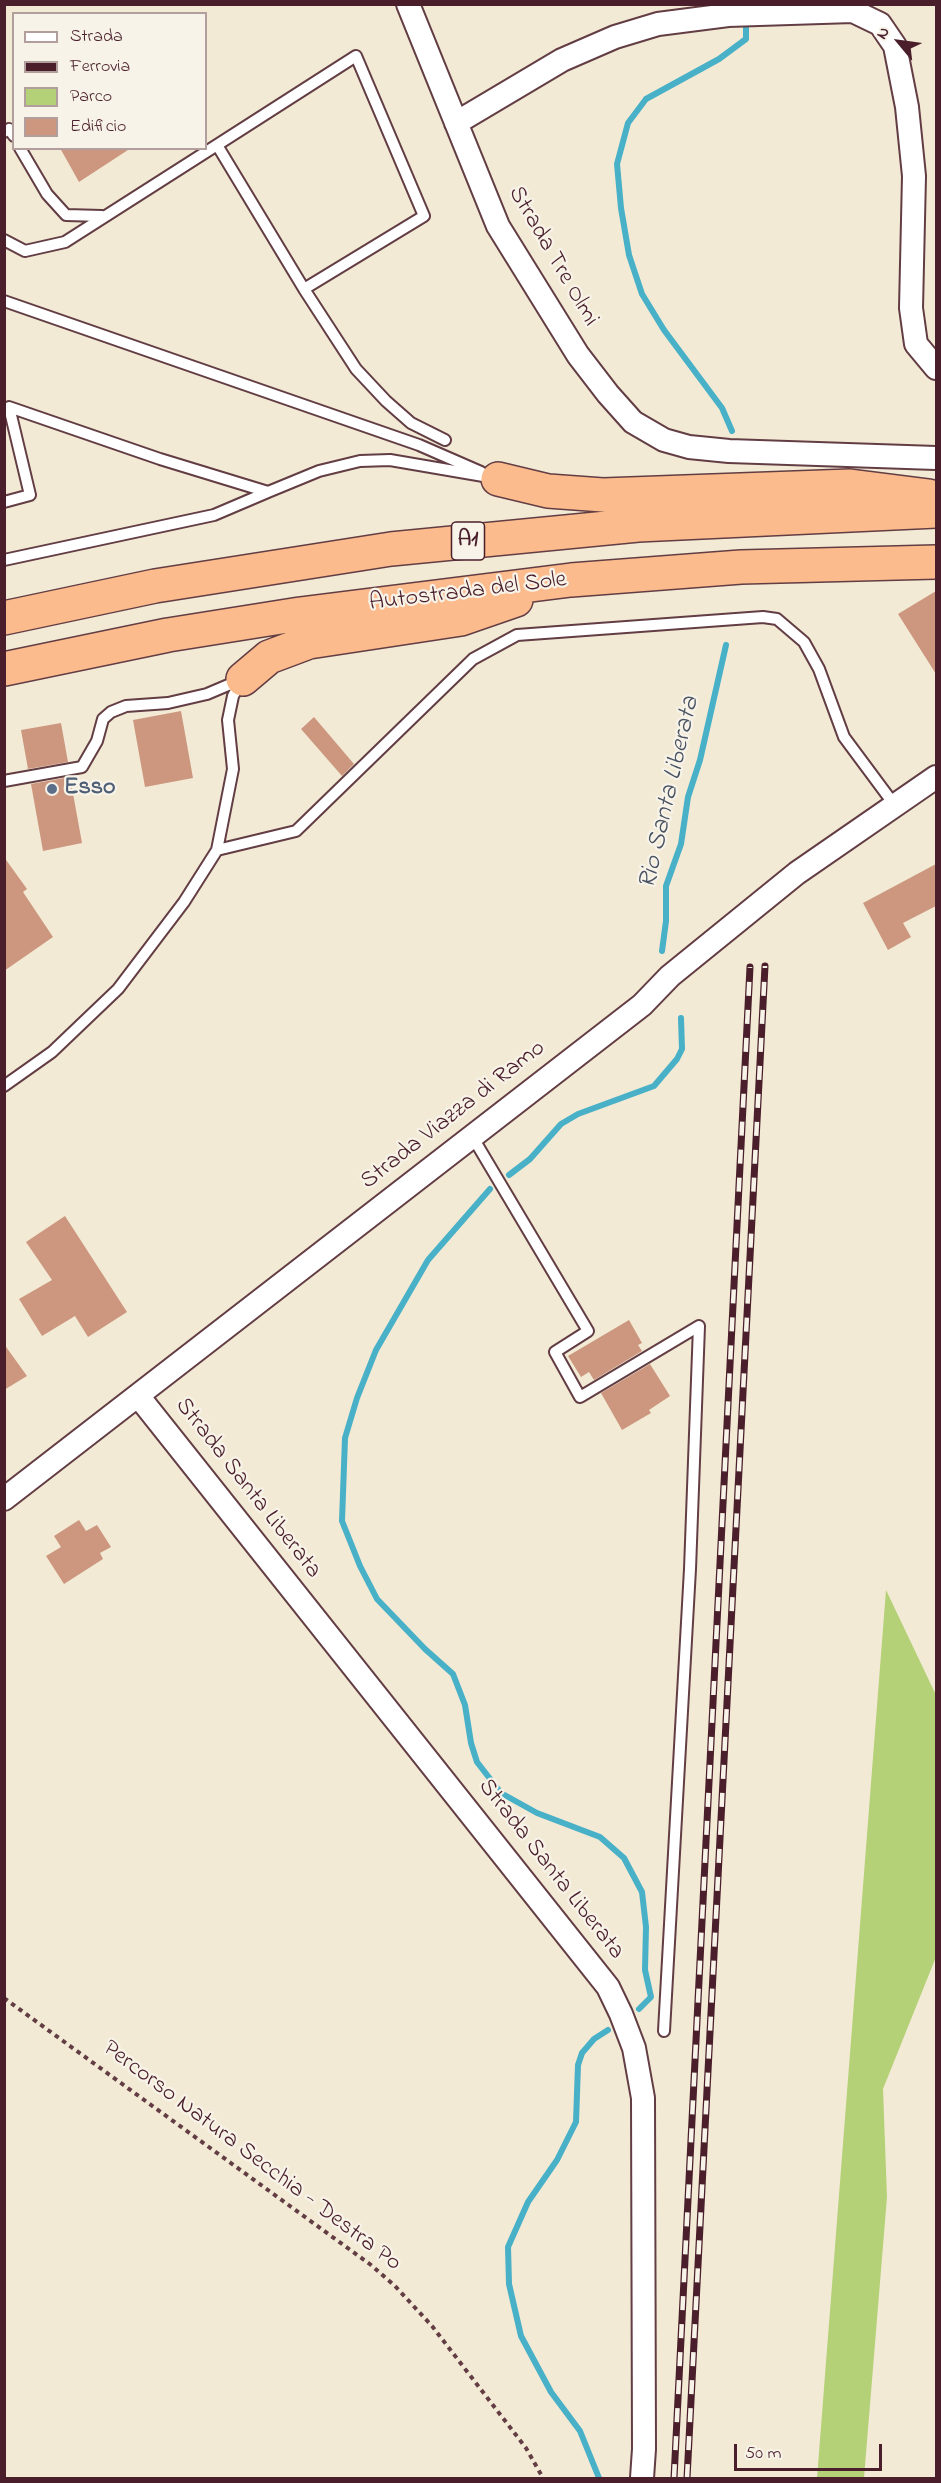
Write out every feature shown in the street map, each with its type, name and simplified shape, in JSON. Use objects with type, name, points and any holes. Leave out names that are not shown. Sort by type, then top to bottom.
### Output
[{"type":"highway","points":[[498,479],[549,491],[603,495],[850,486],[936,497]]},
{"type":"highway","name":"Autostrada del Sole","points":[[4,618],[155,586],[403,548],[638,525],[936,511]]},
{"type":"highway","name":"Autostrada del Sole","points":[[4,669],[168,635],[300,614],[571,580],[741,567],[936,562]]},
{"type":"highway","points":[[243,679],[268,657],[309,642],[461,620],[571,580]]},
{"type":"street","name":"Strada Tre Olmi","points":[[408,4],[498,226],[578,355],[633,422],[664,440],[689,447],[729,451],[936,458]]},
{"type":"street","points":[[456,123],[562,60],[615,37],[658,24],[764,12],[853,11],[880,24],[895,46],[907,107],[914,176],[911,308],[916,344],[936,368]]},
{"type":"street","name":"Strada Viazza di Ramo","points":[[4,1499],[642,1005],[670,976],[797,873],[896,807],[936,777]]},
{"type":"street","name":"Strada Santa Liberata","points":[[139,1396],[608,1987],[621,2014],[634,2048],[643,2098],[644,2449],[642,2478]]},
{"type":"lane","points":[[4,240],[26,251],[66,242],[103,216],[356,56],[424,216],[304,289]]},
{"type":"lane","points":[[217,145],[304,289],[363,377],[411,423],[445,440]]},
{"type":"lane","points":[[21,150],[47,194],[66,215],[103,216]]},
{"type":"lane","points":[[4,301],[419,445],[498,479]]},
{"type":"lane","points":[[4,502],[30,495],[9,407],[159,459],[268,492]]},
{"type":"lane","points":[[4,560],[214,515],[319,471],[360,461],[390,460],[498,479]]},
{"type":"lane","points":[[217,850],[296,831],[473,659],[517,635],[763,617],[777,619],[804,642],[819,669],[844,737],[896,807]]},
{"type":"lane","points":[[4,782],[82,767],[97,741],[103,719],[111,712],[126,706],[168,703],[207,694],[243,679]]},
{"type":"lane","points":[[4,1086],[52,1052],[118,989],[184,902],[217,850],[233,770],[228,720],[233,696],[243,679]]},
{"type":"lane","points":[[472,1136],[588,1331],[555,1352],[580,1397],[699,1326],[690,1569],[664,2031]]},
{"type":"path","name":"Percorso Natura Secchia - Destra Po","points":[[4,1998],[371,2265],[395,2286],[432,2326],[526,2448],[543,2478]]},
{"type":"green space","points":[[886,1590],[936,1695],[936,1957],[883,2089],[887,2197],[864,2478],[817,2478]]},
{"type":"building","points":[[61,150],[128,150],[79,182]]},
{"type":"building","points":[[936,591],[936,674],[898,614]]},
{"type":"building","points":[[181,711],[193,778],[145,787],[133,720]]},
{"type":"building","points":[[314,717],[354,764],[342,776],[301,729]]},
{"type":"building","points":[[61,723],[68,762],[28,769],[21,730]]},
{"type":"building","points":[[70,777],[82,843],[43,851],[31,784]]},
{"type":"building","points":[[4,857],[27,889],[23,892],[53,937],[4,971]]},
{"type":"building","points":[[936,864],[936,906],[903,923],[911,937],[888,950],[863,903]]},
{"type":"building","points":[[65,1216],[127,1312],[88,1337],[75,1316],[42,1336],[19,1299],[52,1280],[26,1242]]},
{"type":"building","points":[[629,1320],[642,1343],[638,1345],[642,1351],[594,1380],[589,1372],[581,1377],[568,1356]]},
{"type":"building","points":[[4,1344],[27,1376],[4,1390]]},
{"type":"building","points":[[650,1364],[670,1396],[649,1410],[651,1413],[622,1430],[601,1393]]},
{"type":"building","points":[[79,1520],[86,1531],[97,1525],[111,1547],[100,1553],[103,1559],[64,1584],[46,1556],[61,1547],[54,1536]]},
{"type":"waterway","name":"Rio Santa Liberata","points":[[732,431],[722,408],[664,330],[642,294],[629,255],[617,164],[628,123],[646,99],[719,59],[746,39],[746,20]]},
{"type":"waterway","name":"Rio Santa Liberata","points":[[662,951],[666,921],[666,886],[681,844],[688,797],[700,760],[726,645]]},
{"type":"waterway","name":"Rio Santa Liberata","points":[[509,1175],[530,1159],[561,1124],[578,1114],[654,1086],[677,1059],[682,1049],[681,1018]]},
{"type":"waterway","name":"Rio Santa Liberata","points":[[490,1189],[428,1260],[376,1350],[357,1398],[345,1438],[342,1521],[360,1566],[377,1599],[425,1649],[453,1674],[465,1705],[471,1743],[477,1762],[501,1793],[537,1813],[600,1837],[624,1858],[642,1892],[646,1927],[645,1970],[651,1997],[639,2009]]},
{"type":"waterway","name":"Rio Santa Liberata","points":[[599,2478],[580,2431],[551,2392],[521,2336],[509,2284],[508,2247],[528,2202],[557,2160],[576,2122],[578,2065],[582,2053],[594,2039],[608,2030]]},
{"type":"railway","points":[[687,2478],[765,966]]},
{"type":"railway","points":[[674,2478],[750,967]]},
{"type":"place","name":"Esso","points":[[52,789]]}]
